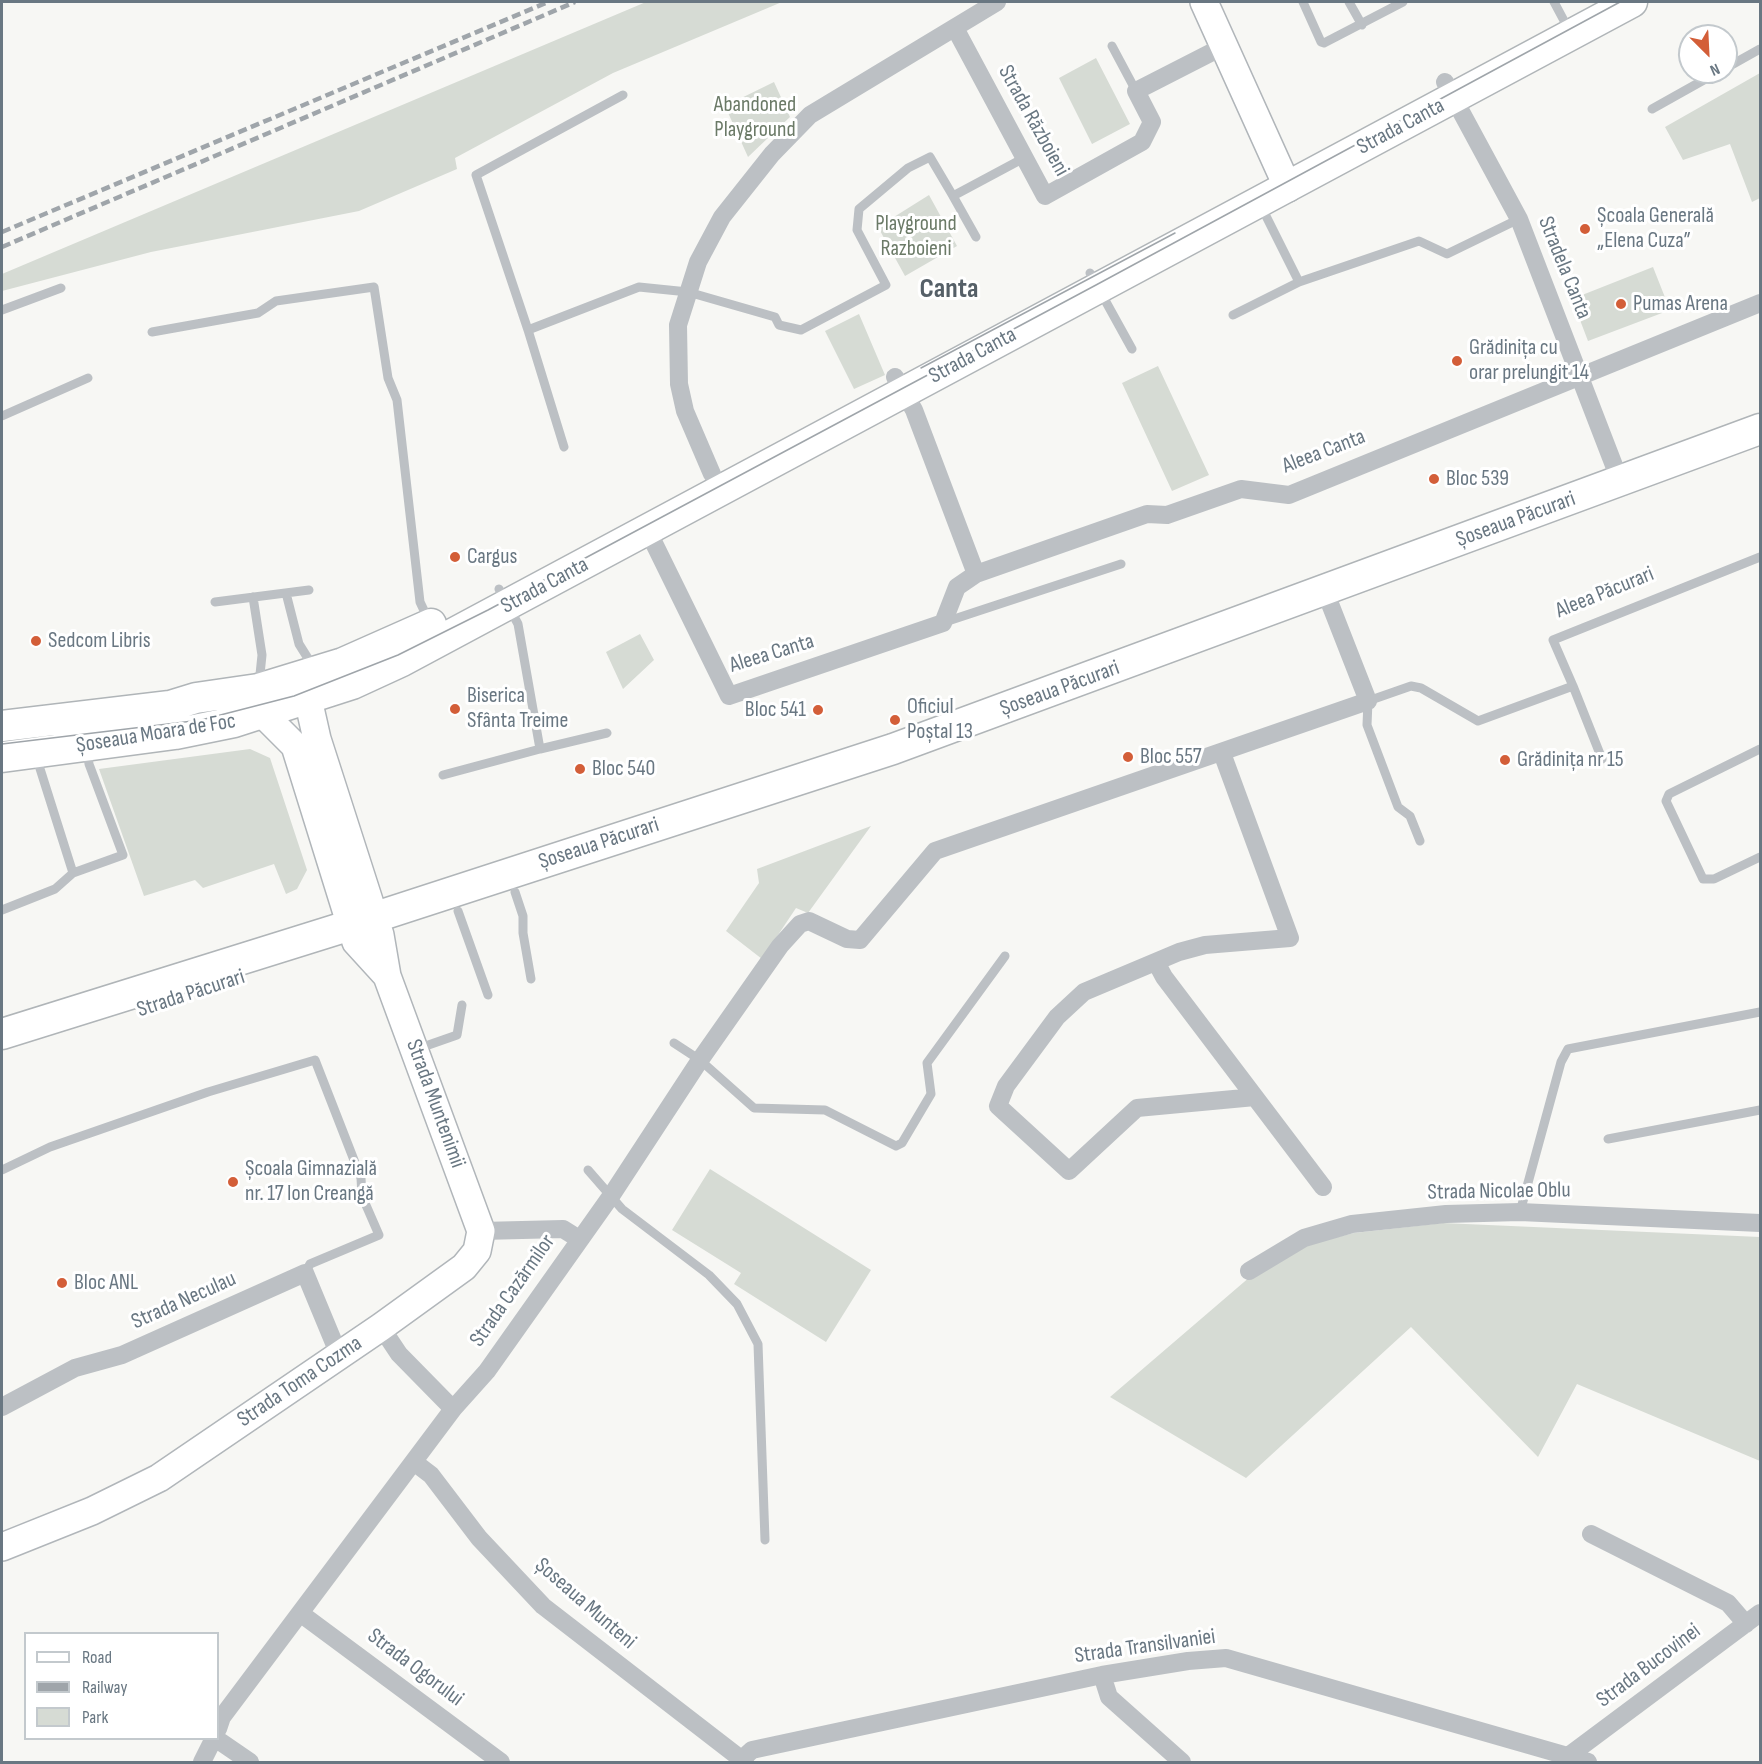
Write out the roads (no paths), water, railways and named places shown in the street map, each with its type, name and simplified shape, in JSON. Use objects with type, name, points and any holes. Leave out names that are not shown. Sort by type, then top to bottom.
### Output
[{"type":"main road","name":"Strada Canta","points":[[313,686],[352,684],[436,633],[504,598],[648,531],[899,385],[1449,90],[1592,2]]},
{"type":"main road","name":"Strada Canta","points":[[1563,18],[1632,2]]},
{"type":"main road","name":"Strada Canta","points":[[1094,281],[1260,203],[1284,179]]},
{"type":"main road","name":"Strada Canta","points":[[504,598],[712,474],[899,385]]},
{"type":"main road","name":"Șoseaua Păcurari","points":[[365,930],[458,911],[898,768],[1329,599],[1620,481],[1761,429]]},
{"type":"main road","name":"Șoseaua Păcurari","points":[[365,930],[1761,450]]},
{"type":"main road","name":"Șoseaua Moara de Foc","points":[[2,726],[33,737],[87,746],[175,734],[267,696],[313,686]]},
{"type":"main road","name":"Șoseaua Moara de Foc","points":[[2,757],[33,737],[196,698],[267,696]]},
{"type":"main road","name":"Strada Păcurari","points":[[2,1034],[365,930]]},
{"type":"main road","name":"Strada Păcurari","points":[[2,1054],[365,930]]},
{"type":"street","points":[[712,474],[694,438],[679,384],[678,325],[698,262],[722,217],[772,154],[810,115],[997,2]]},
{"type":"street","points":[[1204,2],[1284,179]]},
{"type":"street","name":"Strada Războieni","points":[[955,28],[1045,196],[1142,142],[1152,122],[1136,91]]},
{"type":"street","points":[[1136,91],[1224,46]]},
{"type":"street","name":"Stradela Canta","points":[[1449,90],[1519,219],[1620,481]]},
{"type":"street","name":"Aleea Canta","points":[[648,531],[729,696],[943,623],[957,587],[976,574],[1147,514],[1167,515],[1241,489],[1288,495],[1580,374],[1761,303]]},
{"type":"street","points":[[899,385],[923,434],[976,574]]},
{"type":"street","points":[[1255,1097],[1137,1108],[1070,1171],[998,1106],[1006,1086],[1057,1017],[1084,992],[1179,952],[1205,945],[1290,938],[1222,753],[1368,701],[1329,599]]},
{"type":"street","points":[[313,686],[317,739],[365,930]]},
{"type":"street","name":"Strada Canta","points":[[170,706],[196,707],[294,696],[313,686]]},
{"type":"street","points":[[267,696],[295,746],[365,930]]},
{"type":"street","name":"Strada Cazărmilor","points":[[219,1726],[222,1717],[453,1409],[487,1371],[611,1196],[700,1060],[780,946],[800,924],[815,923],[847,939],[860,940],[935,851],[1222,753]]},
{"type":"street","name":"Strada Muntenimii","points":[[365,930],[387,976],[416,1050],[481,1231]]},
{"type":"street","points":[[1156,962],[1164,977],[1323,1187]]},
{"type":"street","name":"Strada Nicolae Oblu","points":[[1249,1271],[1304,1238],[1352,1224],[1446,1214],[1520,1212],[1761,1222]]},
{"type":"street","points":[[481,1231],[563,1229],[579,1239]]},
{"type":"street","name":"Strada Toma Cozma","points":[[2,1547],[103,1506],[159,1478],[381,1327],[464,1267],[477,1251],[481,1231]]},
{"type":"street","points":[[305,1273],[339,1355]]},
{"type":"street","name":"Strada Neculau","points":[[2,1407],[75,1368],[122,1355],[305,1273]]},
{"type":"street","points":[[381,1327],[399,1354],[453,1409]]},
{"type":"street","name":"Șoseaua Munteni","points":[[414,1462],[431,1475],[479,1538],[543,1606],[743,1761]]},
{"type":"street","points":[[1591,1534],[1728,1603],[1753,1619]]},
{"type":"street","name":"Strada Ogorului","points":[[300,1613],[501,1762]]},
{"type":"street","name":"Strada Bucovinei","points":[[1570,1760],[1753,1619]]},
{"type":"street","name":"Strada Transilvaniei","points":[[743,1761],[752,1750],[1102,1675],[1188,1661],[1226,1658],[1570,1760],[1588,1762]]},
{"type":"street","points":[[1102,1675],[1109,1697],[1182,1762]]},
{"type":"street","points":[[202,1762],[213,1740]]},
{"type":"street","points":[[217,1740],[250,1762]]},
{"type":"lane","points":[[1303,2],[1321,42],[1324,43],[1403,2]]},
{"type":"lane","points":[[1349,2],[1362,25]]},
{"type":"lane","points":[[1112,45],[1136,91]]},
{"type":"lane","points":[[1738,61],[1761,49]]},
{"type":"lane","points":[[1652,109],[1697,84]]},
{"type":"lane","points":[[564,447],[476,175],[623,96]]},
{"type":"lane","points":[[528,330],[639,288],[688,292],[775,317],[779,325],[801,330],[886,285],[857,230],[859,209],[908,168],[930,157],[976,237]]},
{"type":"lane","points":[[953,196],[1024,158]]},
{"type":"lane","points":[[1260,203],[1299,282]]},
{"type":"lane","points":[[1233,315],[1299,282],[1419,241],[1447,254],[1519,219]]},
{"type":"lane","points":[[1094,281],[1132,349]]},
{"type":"lane","points":[[152,332],[258,313],[276,301],[374,287],[388,378],[397,400],[420,602],[436,633]]},
{"type":"lane","points":[[2,310],[61,288]]},
{"type":"lane","points":[[2,416],[88,378]]},
{"type":"lane","name":"Aleea Păcurari","points":[[1573,686],[1554,640],[1761,557]]},
{"type":"lane","points":[[943,623],[1121,564]]},
{"type":"lane","points":[[215,602],[309,590]]},
{"type":"lane","points":[[286,593],[313,686]]},
{"type":"lane","points":[[253,597],[267,696]]},
{"type":"lane","points":[[504,598],[518,624],[540,749]]},
{"type":"lane","points":[[1420,841],[1410,816],[1398,807],[1378,756],[1367,725],[1368,701],[1411,686],[1421,688],[1479,721],[1573,686],[1602,759]]},
{"type":"lane","points":[[443,775],[607,733]]},
{"type":"lane","points":[[33,737],[39,770],[74,873]]},
{"type":"lane","points":[[2,910],[55,889],[74,873],[123,855],[89,764],[87,746]]},
{"type":"lane","points":[[1761,749],[1669,794],[1666,801],[1702,879],[1714,879],[1761,857]]},
{"type":"lane","points":[[515,892],[523,916],[523,933],[531,980]]},
{"type":"lane","points":[[458,911],[488,995]]},
{"type":"lane","points":[[674,1043],[700,1060],[754,1108],[825,1110],[896,1146],[902,1143],[931,1094],[927,1063],[1005,956]]},
{"type":"lane","points":[[416,1050],[457,1035],[462,1005]]},
{"type":"lane","points":[[1520,1212],[1561,1062],[1568,1049],[1761,1012]]},
{"type":"lane","points":[[2,1170],[50,1147],[208,1092],[315,1060],[361,1178],[362,1196],[379,1235],[310,1264],[305,1273]]},
{"type":"lane","points":[[1608,1139],[1761,1110]]},
{"type":"lane","points":[[588,1170],[622,1209],[709,1275],[737,1304],[758,1344],[765,1540]]},
{"type":"tram line","points":[[2,744],[201,720],[294,696],[398,655],[488,610],[1620,2]]},
{"type":"tram line","points":[[921,368],[1175,233]]},
{"type":"railway","points":[[2,232],[548,2]]},
{"type":"railway","points":[[2,247],[575,2]]},
{"type":"place","name":"Școala Generală „Elena Cuza”","points":[[1585,229]]},
{"type":"place","name":"Pumas Arena","points":[[1621,304]]},
{"type":"place","name":"Grădinița cu orar prelungit 14","points":[[1457,361]]},
{"type":"place","name":"Bloc 539","points":[[1434,479]]},
{"type":"place","name":"Cargus","points":[[455,557]]},
{"type":"place","name":"Sedcom Libris","points":[[36,641]]},
{"type":"place","name":"Biserica Sfânta Treime","points":[[455,709]]},
{"type":"place","name":"Bloc 541","points":[[818,710]]},
{"type":"place","name":"Oficiul Poștal 13","points":[[895,720]]},
{"type":"place","name":"Bloc 557","points":[[1128,757]]},
{"type":"place","name":"Grădinița nr 15","points":[[1505,760]]},
{"type":"place","name":"Bloc 540","points":[[580,769]]},
{"type":"place","name":"Școala Gimnazială nr. 17 Ion Creangă","points":[[233,1182]]},
{"type":"place","name":"Bloc ANL","points":[[62,1283]]},
{"type":"district","name":"Canta","points":[[949,290]]},
{"type":"park label","name":"Abandoned Playground","points":[[755,118]]},
{"type":"park label","name":"Playground Razboieni","points":[[916,236]]}]
